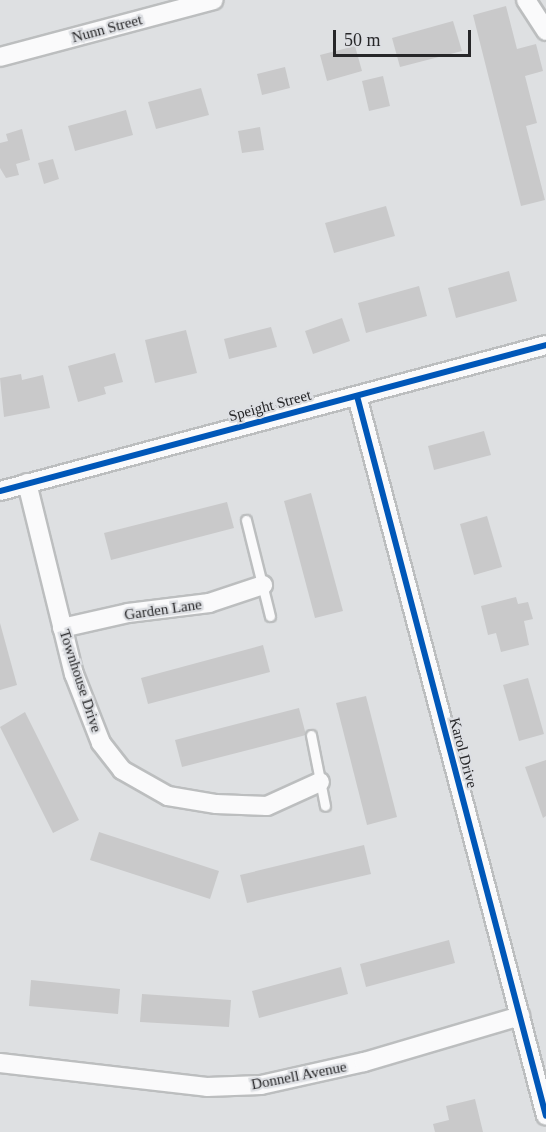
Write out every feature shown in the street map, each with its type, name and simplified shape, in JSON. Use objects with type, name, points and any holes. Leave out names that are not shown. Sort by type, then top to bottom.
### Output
[{"type":"street","name":"Nunn Street","points":[[0,57],[154,8],[214,0]]},
{"type":"street","points":[[526,0],[546,31]]},
{"type":"street","name":"Speight Street","points":[[0,490],[546,345]]},
{"type":"street","name":"Karol Drive","points":[[357,396],[546,1116]]},
{"type":"street","name":"Townhouse Drive","points":[[27,483],[62,628],[93,727],[110,757],[135,781],[185,800],[267,806],[320,782]]},
{"type":"street","name":"Garden Lane","points":[[62,628],[128,613],[209,603],[262,585]]},
{"type":"street","name":"Donnell Avenue","points":[[0,1063],[207,1087],[261,1085],[364,1062],[520,1016]]},
{"type":"lane","points":[[246,520],[270,616]]},
{"type":"lane","points":[[311,735],[325,806]]},
{"type":"building","points":[[506,6],[517,49],[536,44],[543,71],[525,76],[537,123],[526,126],[545,200],[521,206],[473,15]]},
{"type":"building","points":[[453,21],[462,51],[400,67],[392,38]]},
{"type":"building","points":[[355,46],[362,71],[327,81],[320,55]]},
{"type":"building","points":[[285,67],[290,88],[262,95],[257,74]]},
{"type":"building","points":[[383,76],[390,106],[369,111],[362,81]]},
{"type":"building","points":[[201,88],[209,115],[156,129],[148,102]]},
{"type":"building","points":[[126,110],[133,135],[75,151],[68,126]]},
{"type":"building","points":[[260,127],[264,150],[242,153],[238,131]]},
{"type":"building","points":[[22,129],[30,160],[16,164],[19,175],[6,178],[0,168],[0,143],[8,141],[6,134]]},
{"type":"building","points":[[53,159],[59,179],[44,184],[38,163]]},
{"type":"building","points":[[386,206],[395,236],[334,253],[325,223]]},
{"type":"building","points":[[509,271],[517,301],[456,318],[448,288]]},
{"type":"building","points":[[419,286],[427,316],[366,333],[358,303]]},
{"type":"building","points":[[342,318],[350,341],[313,354],[305,331]]},
{"type":"building","points":[[271,327],[277,347],[229,359],[224,339]]},
{"type":"building","points":[[186,330],[197,373],[155,383],[145,340]]},
{"type":"building","points":[[115,353],[123,382],[104,387],[106,394],[78,402],[68,366]]},
{"type":"building","points":[[21,374],[22,380],[43,375],[50,408],[4,417],[0,378]]},
{"type":"building","points":[[484,431],[491,455],[434,470],[428,446]]},
{"type":"building","points":[[311,493],[343,611],[315,618],[284,501]]},
{"type":"building","points":[[227,502],[234,528],[111,560],[104,533]]},
{"type":"building","points":[[487,516],[502,567],[474,575],[460,524]]},
{"type":"building","points":[[516,597],[518,604],[528,602],[533,619],[524,621],[529,645],[501,652],[496,633],[488,635],[481,606]]},
{"type":"building","points":[[0,623],[17,685],[0,690]]},
{"type":"building","points":[[263,645],[270,672],[148,704],[141,678]]},
{"type":"building","points":[[528,678],[544,734],[519,741],[503,685]]},
{"type":"building","points":[[366,696],[397,817],[367,825],[336,703]]},
{"type":"building","points":[[299,708],[306,735],[182,767],[175,740]]},
{"type":"building","points":[[25,712],[79,820],[53,833],[0,727]]},
{"type":"building","points":[[546,760],[546,816],[543,818],[525,767]]},
{"type":"building","points":[[99,832],[219,871],[210,899],[90,860]]},
{"type":"building","points":[[364,845],[371,874],[247,903],[240,875]]},
{"type":"building","points":[[449,940],[455,963],[366,987],[360,964]]},
{"type":"building","points":[[341,967],[348,994],[259,1018],[252,991]]},
{"type":"building","points":[[31,980],[120,989],[118,1014],[29,1006]]},
{"type":"building","points":[[142,994],[231,1000],[229,1027],[140,1022]]},
{"type":"building","points":[[475,1099],[483,1132],[435,1132],[433,1124],[449,1120],[446,1106]]},
{"type":"cycle path","points":[[0,491],[546,345]]},
{"type":"cycle path","points":[[357,396],[546,1116]]}]
